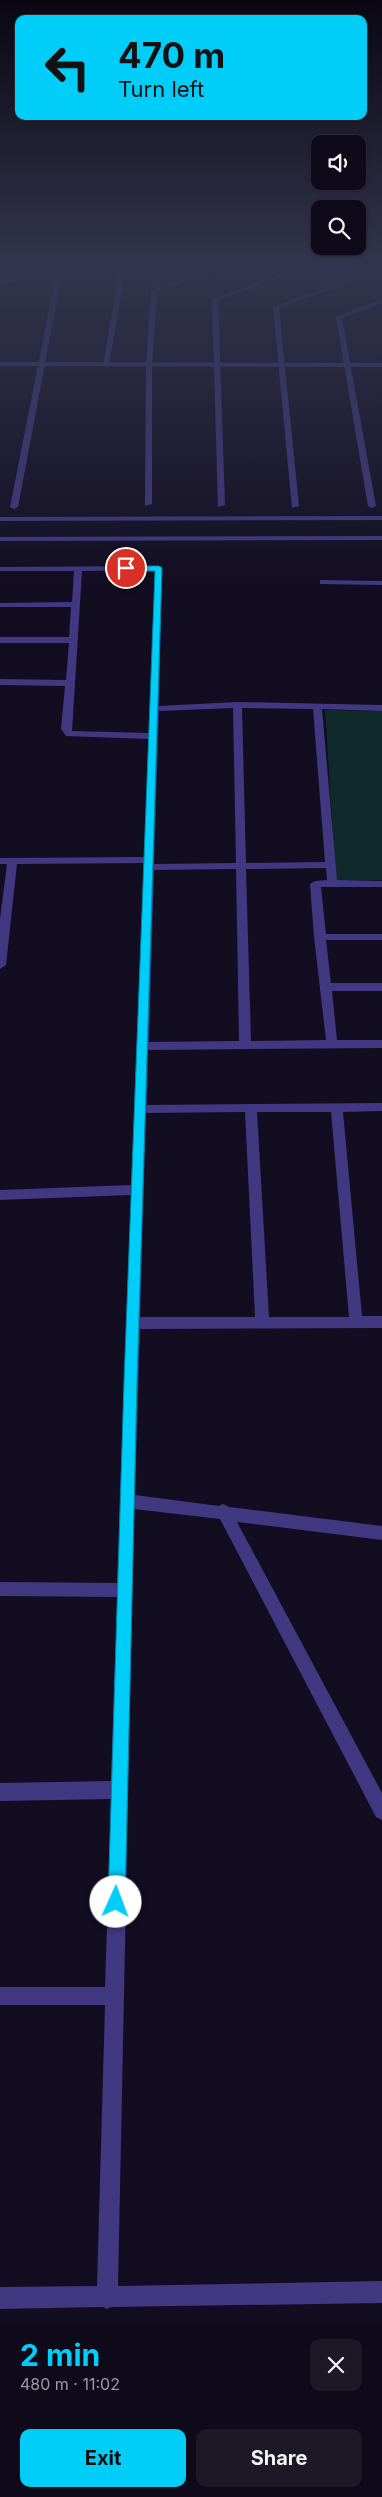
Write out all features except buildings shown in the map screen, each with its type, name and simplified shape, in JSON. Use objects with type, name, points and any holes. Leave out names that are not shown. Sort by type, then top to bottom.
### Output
[{"type":"street","points":[[14,507],[40,373]]},
{"type":"street","points":[[148,504],[149,373]]},
{"type":"street","points":[[217,373],[221,505]]},
{"type":"street","points":[[283,373],[295,506]]},
{"type":"street","points":[[350,373],[372,506]]},
{"type":"street","points":[[0,519],[382,518]]},
{"type":"street","points":[[0,539],[382,538]]},
{"type":"street","points":[[0,569],[159,568],[124,1590],[107,2298]]},
{"type":"street","points":[[78,569],[71,640],[66,729],[69,734],[152,736]]},
{"type":"street","points":[[323,582],[382,583]]},
{"type":"street","points":[[0,604],[74,604]]},
{"type":"street","points":[[0,640],[71,640]]},
{"type":"street","points":[[0,682],[70,683]]},
{"type":"street","points":[[154,709],[237,705],[382,708]]},
{"type":"street","points":[[237,705],[245,1045]]},
{"type":"street","points":[[317,706],[332,883]]},
{"type":"street","points":[[0,861],[330,866]]},
{"type":"street","points":[[0,966],[2,923],[12,861]]},
{"type":"street","points":[[332,1044],[319,937],[315,884],[382,884]]},
{"type":"street","points":[[319,937],[382,937]]},
{"type":"street","points":[[325,987],[382,987]]},
{"type":"street","points":[[142,1046],[382,1044]]},
{"type":"street","points":[[337,1107],[356,1322]]},
{"type":"street","points":[[140,1110],[382,1107]]},
{"type":"street","points":[[250,1108],[262,1323]]},
{"type":"street","points":[[0,1195],[137,1190]]},
{"type":"street","points":[[133,1323],[382,1322]]},
{"type":"street","points":[[127,1501],[382,1533]]},
{"type":"street","points":[[223,1512],[382,1811]]},
{"type":"street","points":[[0,1589],[124,1590]]},
{"type":"street","points":[[0,1792],[119,1790]]},
{"type":"street","points":[[0,1996],[114,1996]]},
{"type":"street","points":[[0,2298],[107,2298],[382,2292]]},
{"type":"green space","points":[[325,710],[382,711],[382,880],[336,880]]},
{"type":"route","points":[[116,1902],[126,1537],[159,568],[126,568]]}]
